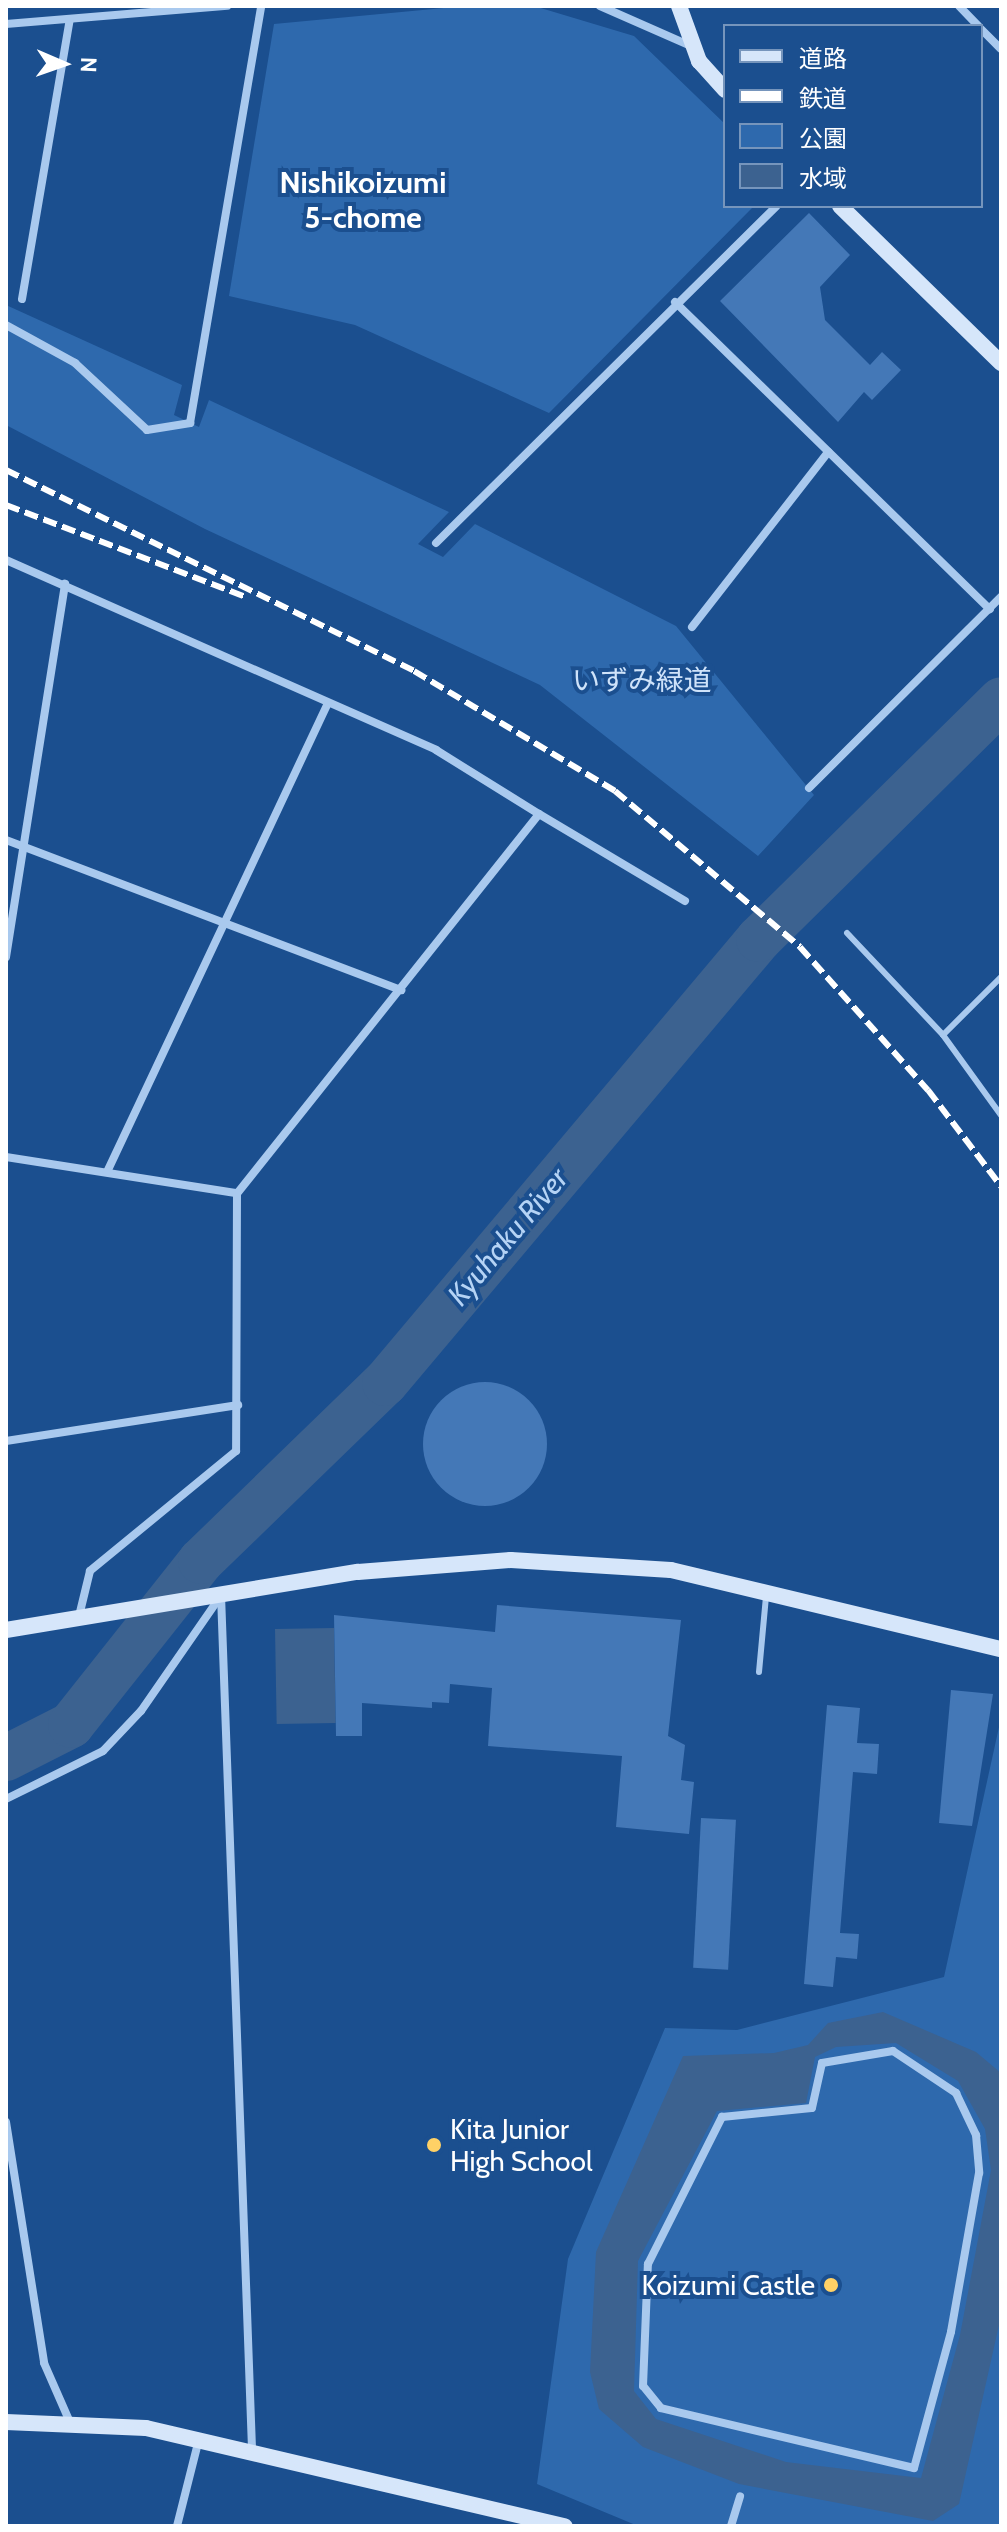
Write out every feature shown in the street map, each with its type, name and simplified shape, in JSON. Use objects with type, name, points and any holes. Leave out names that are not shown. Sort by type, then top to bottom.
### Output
[{"type":"street","points":[[6,24],[154,9],[227,6]]},
{"type":"street","points":[[6,325],[75,363],[147,430],[190,423],[261,6]]},
{"type":"street","points":[[600,6],[691,46]]},
{"type":"street","points":[[679,6],[691,46],[723,87]]},
{"type":"street","points":[[959,6],[977,24]]},
{"type":"street","points":[[22,299],[70,19]]},
{"type":"street","points":[[983,30],[1001,49]]},
{"type":"street","points":[[436,543],[675,302],[774,208]]},
{"type":"street","points":[[842,208],[1001,363]]},
{"type":"street","points":[[675,302],[990,609]]},
{"type":"street","points":[[692,627],[828,452]]},
{"type":"street","points":[[6,560],[436,750],[685,901]]},
{"type":"street","points":[[6,957],[65,584]]},
{"type":"street","points":[[809,788],[1001,597]]},
{"type":"street","points":[[107,1172],[328,703]]},
{"type":"street","points":[[79,1616],[90,1571],[224,1467],[236,1451],[237,1193],[539,814]]},
{"type":"street","points":[[6,840],[401,990]]},
{"type":"street","points":[[6,1157],[237,1193]]},
{"type":"street","points":[[6,1441],[238,1405]]},
{"type":"street","points":[[6,1630],[358,1572],[511,1560],[671,1570],[768,1588],[1001,1649]]},
{"type":"street","points":[[6,1799],[103,1751],[191,1646],[221,1595]]},
{"type":"street","points":[[221,1595],[252,2450]]},
{"type":"street","points":[[893,2051],[956,2093],[976,2135],[979,2173],[951,2332],[914,2468],[758,2434],[661,2408],[643,2386],[648,2264],[722,2117],[812,2108],[822,2063],[893,2051]]},
{"type":"street","points":[[6,2122],[44,2363],[69,2420]]},
{"type":"street","points":[[6,2422],[69,2420],[199,2438],[565,2526]]},
{"type":"street","points":[[177,2526],[199,2438]]},
{"type":"street","points":[[731,2526],[740,2496]]},
{"type":"lane","points":[[847,933],[943,1035],[1001,1115]]},
{"type":"lane","points":[[943,1035],[1001,977]]},
{"type":"lane","points":[[759,1672],[768,1588]]},
{"type":"green space","points":[[465,6],[534,6],[634,36],[723,122],[723,208],[752,208],[549,413],[355,325],[229,296],[274,24]]},
{"type":"green space","name":"いずみ緑道","points":[[6,305],[182,385],[174,415],[199,427],[209,400],[449,512],[418,544],[443,557],[475,524],[676,626],[814,795],[758,856],[540,685],[205,529],[6,425]]},
{"type":"green space","points":[[1001,1718],[1001,2526],[638,2526],[537,2484],[568,2259],[665,2028],[737,2030],[944,1977]]},
{"type":"water","points":[[334,1628],[336,1723],[277,1724],[275,1629]]},
{"type":"water","points":[[883,2012],[976,2052],[1001,2073],[1001,2316],[959,2504],[933,2521],[739,2484],[643,2447],[599,2409],[590,2372],[596,2252],[683,2056],[774,2053],[808,2045],[828,2023]],"holes":[[[896,2043],[958,2081],[985,2129],[991,2170],[960,2335],[921,2478],[786,2462],[656,2419],[634,2391],[638,2261],[717,2111],[806,2103],[815,2057],[836,2047]]]},
{"type":"building","points":[[809,213],[850,255],[820,287],[825,320],[870,365],[882,352],[901,370],[872,400],[864,392],[838,422],[720,301]]},
{"type":"building","points":[[485,1382],[509,1387],[529,1400],[542,1420],[547,1444],[542,1468],[529,1488],[509,1501],[485,1506],[461,1501],[441,1488],[428,1468],[423,1444],[428,1420],[441,1400],[461,1387]]},
{"type":"building","points":[[497,1605],[681,1620],[668,1736],[685,1745],[681,1780],[694,1782],[689,1834],[616,1827],[622,1756],[488,1746],[492,1688],[450,1684],[449,1703],[432,1702],[432,1708],[362,1703],[362,1736],[336,1736],[334,1615],[495,1632]]},
{"type":"building","points":[[951,1690],[993,1694],[972,1826],[939,1823]]},
{"type":"building","points":[[827,1705],[860,1708],[857,1743],[879,1744],[877,1774],[853,1772],[840,1933],[859,1934],[857,1959],[836,1957],[833,1987],[804,1984]]},
{"type":"building","points":[[701,1818],[736,1820],[728,1970],[693,1968]]},
{"type":"waterway","name":"Kyuhaku River","points":[[6,1758],[71,1725],[201,1561],[385,1383],[759,939],[1001,700]]},
{"type":"railway","points":[[6,470],[414,671],[615,791],[800,947],[928,1090],[1001,1186]]},
{"type":"railway","points":[[6,505],[248,598]]},
{"type":"place","name":"Kita Junior High School","points":[[434,2145]]},
{"type":"place","name":"Koizumi Castle","points":[[831,2285]]},
{"type":"district","name":"Nishikoizumi 5-chome","points":[[363,200]]}]
